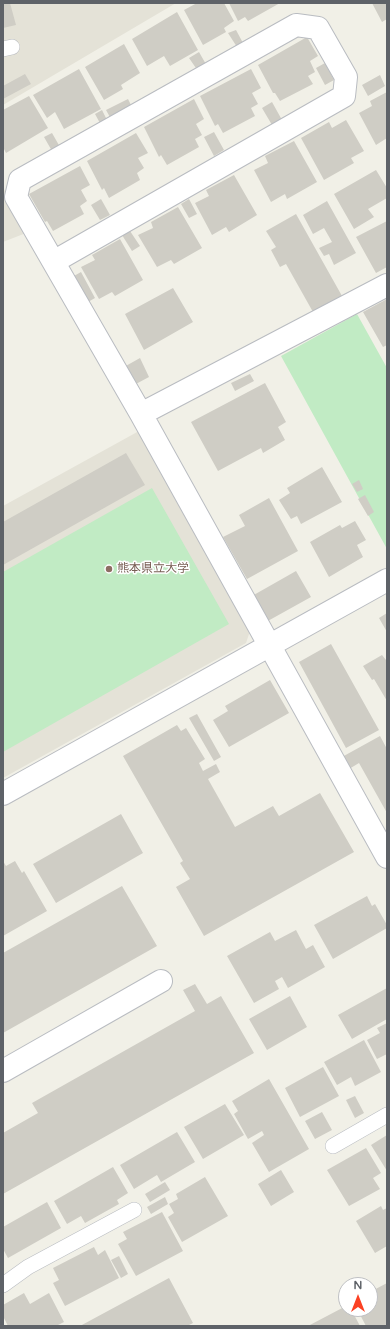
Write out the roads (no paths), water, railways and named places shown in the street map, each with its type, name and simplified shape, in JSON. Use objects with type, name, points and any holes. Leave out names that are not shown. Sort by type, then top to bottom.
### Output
[{"type":"street","points":[[55,261],[344,96],[346,76],[318,28],[296,25],[20,180],[16,197],[141,414],[386,854]]},
{"type":"street","points":[[141,414],[387,285]]},
{"type":"street","points":[[3,794],[387,580]]},
{"type":"street","points":[[3,1071],[161,981]]},
{"type":"lane","points":[[333,1146],[387,1115]]},
{"type":"lane","points":[[3,1285],[28,1266],[134,1210]]},
{"type":"place","name":"熊本県立大学","points":[[109,569]]}]
